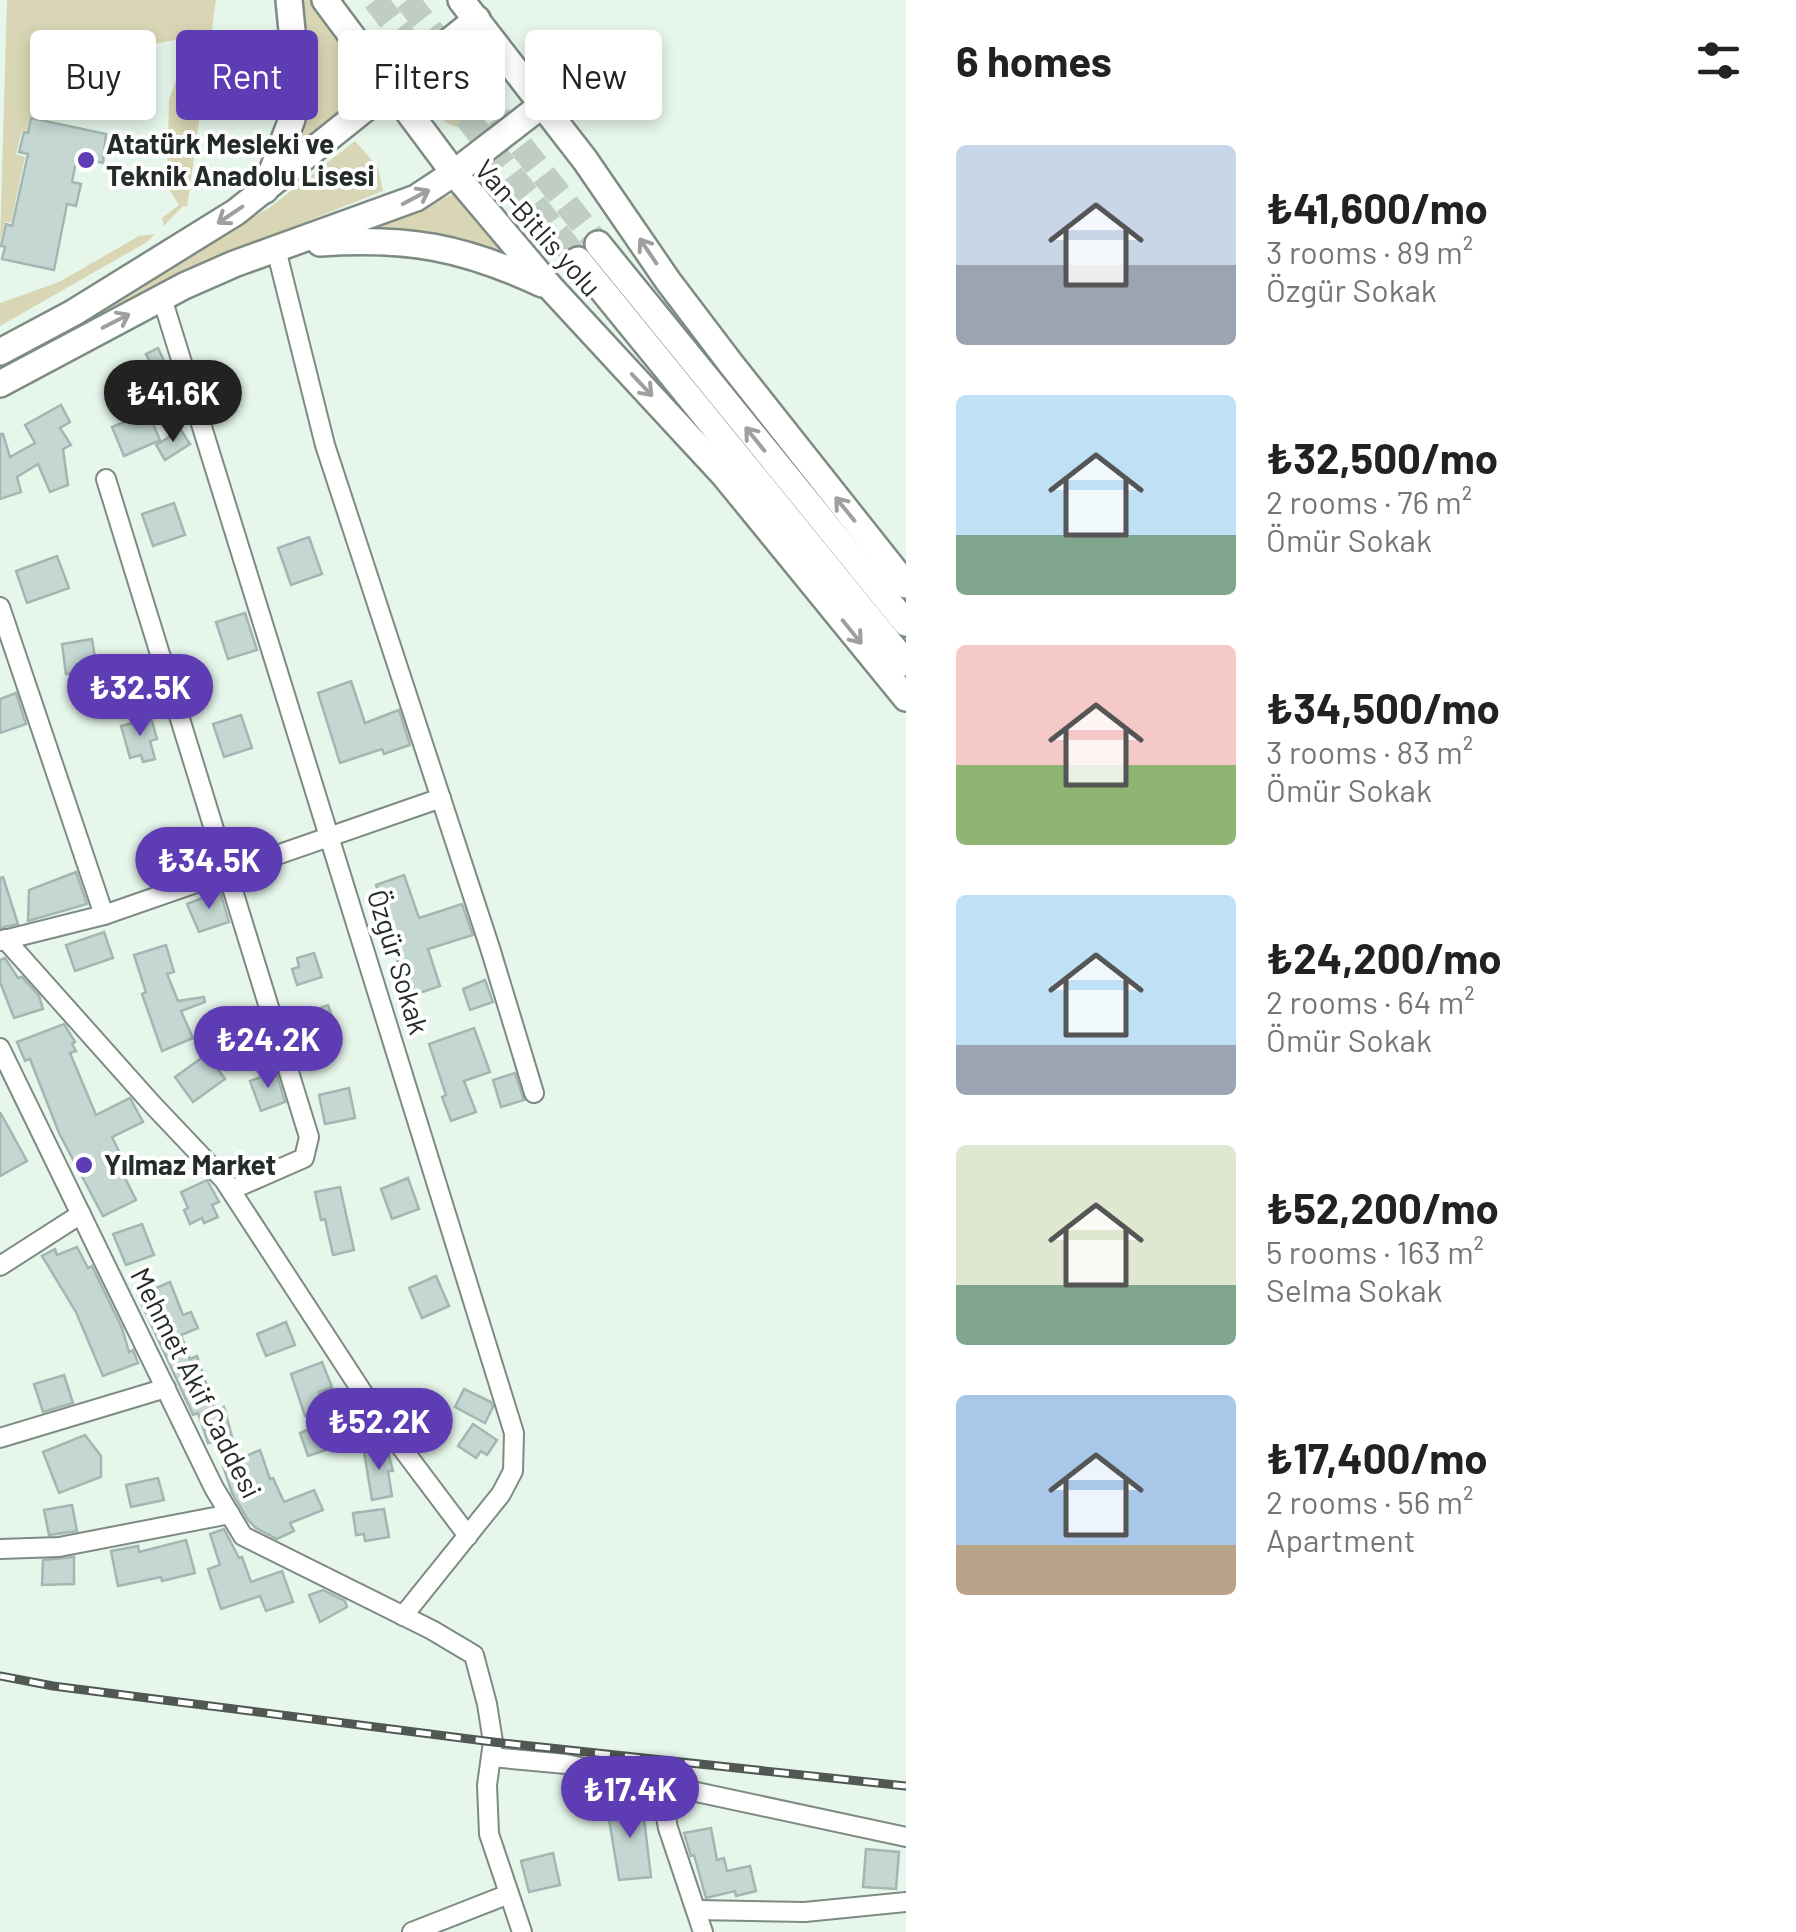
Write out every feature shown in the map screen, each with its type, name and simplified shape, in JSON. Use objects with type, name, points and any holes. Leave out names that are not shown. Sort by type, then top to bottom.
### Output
[{"type":"highway","points":[[264,191],[292,120],[295,61],[290,0]]},
{"type":"highway","points":[[326,0],[347,30]]},
{"type":"highway","points":[[448,30],[469,10],[525,82]]},
{"type":"highway","points":[[413,120],[454,173],[525,117]]},
{"type":"highway","points":[[0,352],[74,313],[206,232],[264,191],[349,120]]},
{"type":"highway","points":[[554,120],[731,364],[906,585]]},
{"type":"highway","name":"Van-Bitlis yolu","points":[[0,384],[234,264],[399,206],[454,173],[551,288],[724,475],[906,698]]},
{"type":"highway","points":[[281,247],[399,242],[452,248],[494,261],[551,288]]},
{"type":"highway","points":[[906,623],[588,252],[906,663]]},
{"type":"street","points":[[281,247],[325,445],[534,1093]]},
{"type":"street","name":"Özgür Sokak","points":[[162,298],[514,1433],[513,1471],[501,1494],[404,1616]]},
{"type":"street","points":[[106,478],[309,1137],[304,1158],[231,1190]]},
{"type":"street","points":[[0,608],[104,916]]},
{"type":"street","points":[[441,798],[104,916],[2,940],[231,1190],[380,1419],[468,1536]]},
{"type":"street","name":"Mehmet Akif Caddesi","points":[[0,1048],[243,1536],[474,1655],[487,1704],[492,1750],[489,1834],[522,1932]]},
{"type":"street","points":[[0,1266],[81,1214]]},
{"type":"street","points":[[0,1438],[166,1388]]},
{"type":"street","points":[[0,1549],[59,1547],[230,1514]]},
{"type":"street","points":[[492,1750],[906,1837]]},
{"type":"street","points":[[660,1785],[668,1828],[703,1932]]},
{"type":"street","points":[[412,1932],[509,1894]]},
{"type":"street","points":[[696,1910],[805,1912],[906,1902]]},
{"type":"shaded area","points":[[7,0],[216,0],[212,30],[176,30],[176,40],[156,44],[156,30],[30,30],[30,116],[16,154],[25,157],[11,222],[5,222],[0,242]]},
{"type":"shaded area","points":[[301,0],[311,0],[338,42],[338,111],[297,149],[303,120],[318,120],[318,30],[306,30]]},
{"type":"shaded area","points":[[176,80],[176,120],[199,120],[187,207],[183,206],[164,226],[162,218],[179,205],[167,186],[169,99]]},
{"type":"shaded area","points":[[443,120],[485,120],[476,126],[452,126]]},
{"type":"shaded area","points":[[355,141],[378,167],[383,191],[232,251],[0,373],[0,360],[269,208]]},
{"type":"shaded area","points":[[453,194],[505,255],[451,240],[361,232]]},
{"type":"shaded area","points":[[155,234],[0,326],[0,303],[59,282],[139,236]]},
{"type":"building","points":[[31,120],[40,120],[106,134],[103,163],[77,157],[72,182],[81,184],[76,206],[67,204],[54,270],[2,259],[6,224],[12,226],[28,154],[19,152],[24,132],[28,133]]},
{"type":"building","points":[[158,348],[177,389],[166,394],[146,354]]},
{"type":"building","points":[[61,405],[70,422],[60,428],[71,445],[63,449],[68,485],[50,492],[38,464],[17,477],[21,492],[0,499],[0,434],[10,457],[35,443],[25,425]]},
{"type":"building","points":[[148,412],[160,440],[124,456],[112,427]]},
{"type":"building","points":[[181,430],[190,444],[165,460],[156,445]]},
{"type":"building","points":[[174,503],[185,535],[153,546],[142,514]]},
{"type":"building","points":[[309,537],[322,574],[291,585],[278,548]]},
{"type":"building","points":[[57,556],[69,588],[27,603],[16,571]]},
{"type":"building","points":[[245,613],[257,650],[228,659],[216,622]]},
{"type":"building","points":[[92,639],[97,670],[66,674],[62,644]]},
{"type":"building","points":[[351,681],[365,723],[399,710],[410,745],[384,754],[382,749],[340,763],[318,693]]},
{"type":"building","points":[[16,693],[26,724],[0,733],[0,699]]},
{"type":"building","points":[[241,715],[252,748],[224,757],[213,724]]},
{"type":"building","points":[[151,718],[157,739],[150,741],[155,759],[143,762],[141,755],[130,758],[121,726]]},
{"type":"building","points":[[76,872],[87,904],[28,921],[29,890]]},
{"type":"building","points":[[404,875],[419,918],[462,904],[473,935],[428,949],[440,986],[411,996],[376,885]]},
{"type":"building","points":[[3,877],[18,924],[0,928],[0,878]]},
{"type":"building","points":[[220,891],[229,922],[199,932],[187,904]]},
{"type":"building","points":[[104,932],[113,958],[75,971],[66,945]]},
{"type":"building","points":[[166,945],[174,972],[167,974],[178,1001],[204,997],[205,1002],[181,1011],[193,1038],[162,1051],[142,994],[146,992],[134,955]]},
{"type":"building","points":[[314,953],[322,977],[297,985],[292,969],[299,967],[297,958]]},
{"type":"building","points":[[5,958],[18,978],[22,977],[39,996],[43,1009],[14,1018],[0,982],[0,960]]},
{"type":"building","points":[[485,980],[493,1002],[470,1010],[463,989]]},
{"type":"building","points":[[328,1005],[341,1043],[312,1053],[302,1024],[306,1022],[303,1014]]},
{"type":"building","points":[[64,1024],[75,1042],[72,1044],[76,1051],[70,1053],[96,1115],[130,1098],[143,1122],[112,1137],[127,1168],[121,1170],[136,1200],[103,1216],[59,1133],[30,1059],[25,1061],[17,1042]]},
{"type":"building","points":[[474,1028],[490,1072],[464,1081],[476,1112],[451,1121],[429,1044]]},
{"type":"building","points":[[207,1054],[225,1079],[193,1102],[175,1077]]},
{"type":"building","points":[[276,1072],[285,1102],[261,1111],[250,1081]]},
{"type":"building","points":[[515,1073],[524,1100],[501,1107],[493,1080]]},
{"type":"building","points":[[349,1088],[355,1118],[325,1124],[319,1095]]},
{"type":"building","points":[[0,1112],[27,1161],[0,1176]]},
{"type":"building","points":[[408,1178],[419,1209],[392,1219],[381,1189]]},
{"type":"building","points":[[207,1180],[219,1202],[212,1205],[218,1217],[190,1224],[181,1192]]},
{"type":"building","points":[[340,1187],[354,1250],[333,1255],[315,1192]]},
{"type":"building","points":[[142,1224],[154,1255],[126,1265],[113,1234]]},
{"type":"building","points":[[77,1247],[88,1268],[92,1266],[122,1328],[129,1352],[133,1350],[138,1363],[103,1376],[76,1312],[42,1256],[55,1249],[57,1255]]},
{"type":"building","points":[[436,1276],[449,1306],[422,1318],[409,1288]]},
{"type":"building","points":[[170,1282],[183,1315],[191,1312],[198,1328],[181,1335],[190,1359],[197,1356],[215,1410],[224,1407],[232,1437],[208,1443],[198,1413],[193,1415],[138,1296]]},
{"type":"building","points":[[286,1322],[295,1345],[266,1356],[257,1334]]},
{"type":"building","points":[[322,1362],[332,1387],[319,1392],[333,1435],[325,1438],[329,1449],[308,1456],[300,1433],[314,1427],[310,1415],[305,1416],[291,1374]]},
{"type":"building","points":[[64,1375],[73,1403],[43,1412],[34,1384]]},
{"type":"building","points":[[464,1389],[491,1402],[493,1407],[485,1423],[455,1407]]},
{"type":"building","points":[[473,1424],[497,1440],[487,1455],[481,1451],[476,1458],[458,1446]]},
{"type":"building","points":[[85,1435],[101,1456],[101,1477],[59,1493],[43,1452]]},
{"type":"building","points":[[387,1449],[393,1471],[388,1471],[392,1496],[372,1500],[364,1452]]},
{"type":"building","points":[[260,1450],[270,1479],[273,1478],[284,1502],[314,1490],[323,1510],[290,1523],[294,1531],[277,1539],[248,1520],[232,1493],[223,1466]]},
{"type":"building","points":[[158,1478],[164,1500],[131,1507],[126,1485]]},
{"type":"building","points":[[72,1505],[77,1531],[49,1535],[44,1510]]},
{"type":"building","points":[[384,1509],[389,1537],[365,1541],[364,1534],[356,1535],[353,1513]]},
{"type":"building","points":[[224,1529],[239,1558],[242,1557],[251,1582],[282,1571],[293,1602],[266,1611],[260,1596],[221,1609],[208,1569],[220,1565],[210,1534]]},
{"type":"building","points":[[186,1540],[195,1573],[118,1586],[111,1551],[138,1546],[139,1552]]},
{"type":"building","points":[[74,1557],[74,1584],[42,1585],[43,1560]]},
{"type":"building","points":[[323,1590],[345,1601],[347,1607],[320,1622],[309,1595]]},
{"type":"building","points":[[642,1801],[651,1877],[619,1880],[607,1807]]},
{"type":"building","points":[[711,1828],[717,1860],[724,1858],[727,1871],[750,1866],[756,1891],[706,1898],[684,1833]]},
{"type":"building","points":[[866,1849],[899,1852],[896,1889],[863,1887]]},
{"type":"building","points":[[553,1853],[560,1885],[529,1892],[521,1861]]},
{"type":"tunnel","points":[[375,0],[578,260]]},
{"type":"tunnel","points":[[407,0],[598,244]]},
{"type":"railway","points":[[0,1676],[493,1742],[906,1786]]},
{"type":"place","name":"Atatürk Mesleki ve Teknik Anadolu Lisesi","points":[[86,160]]},
{"type":"place","name":"Yılmaz Market","points":[[84,1165]]}]
